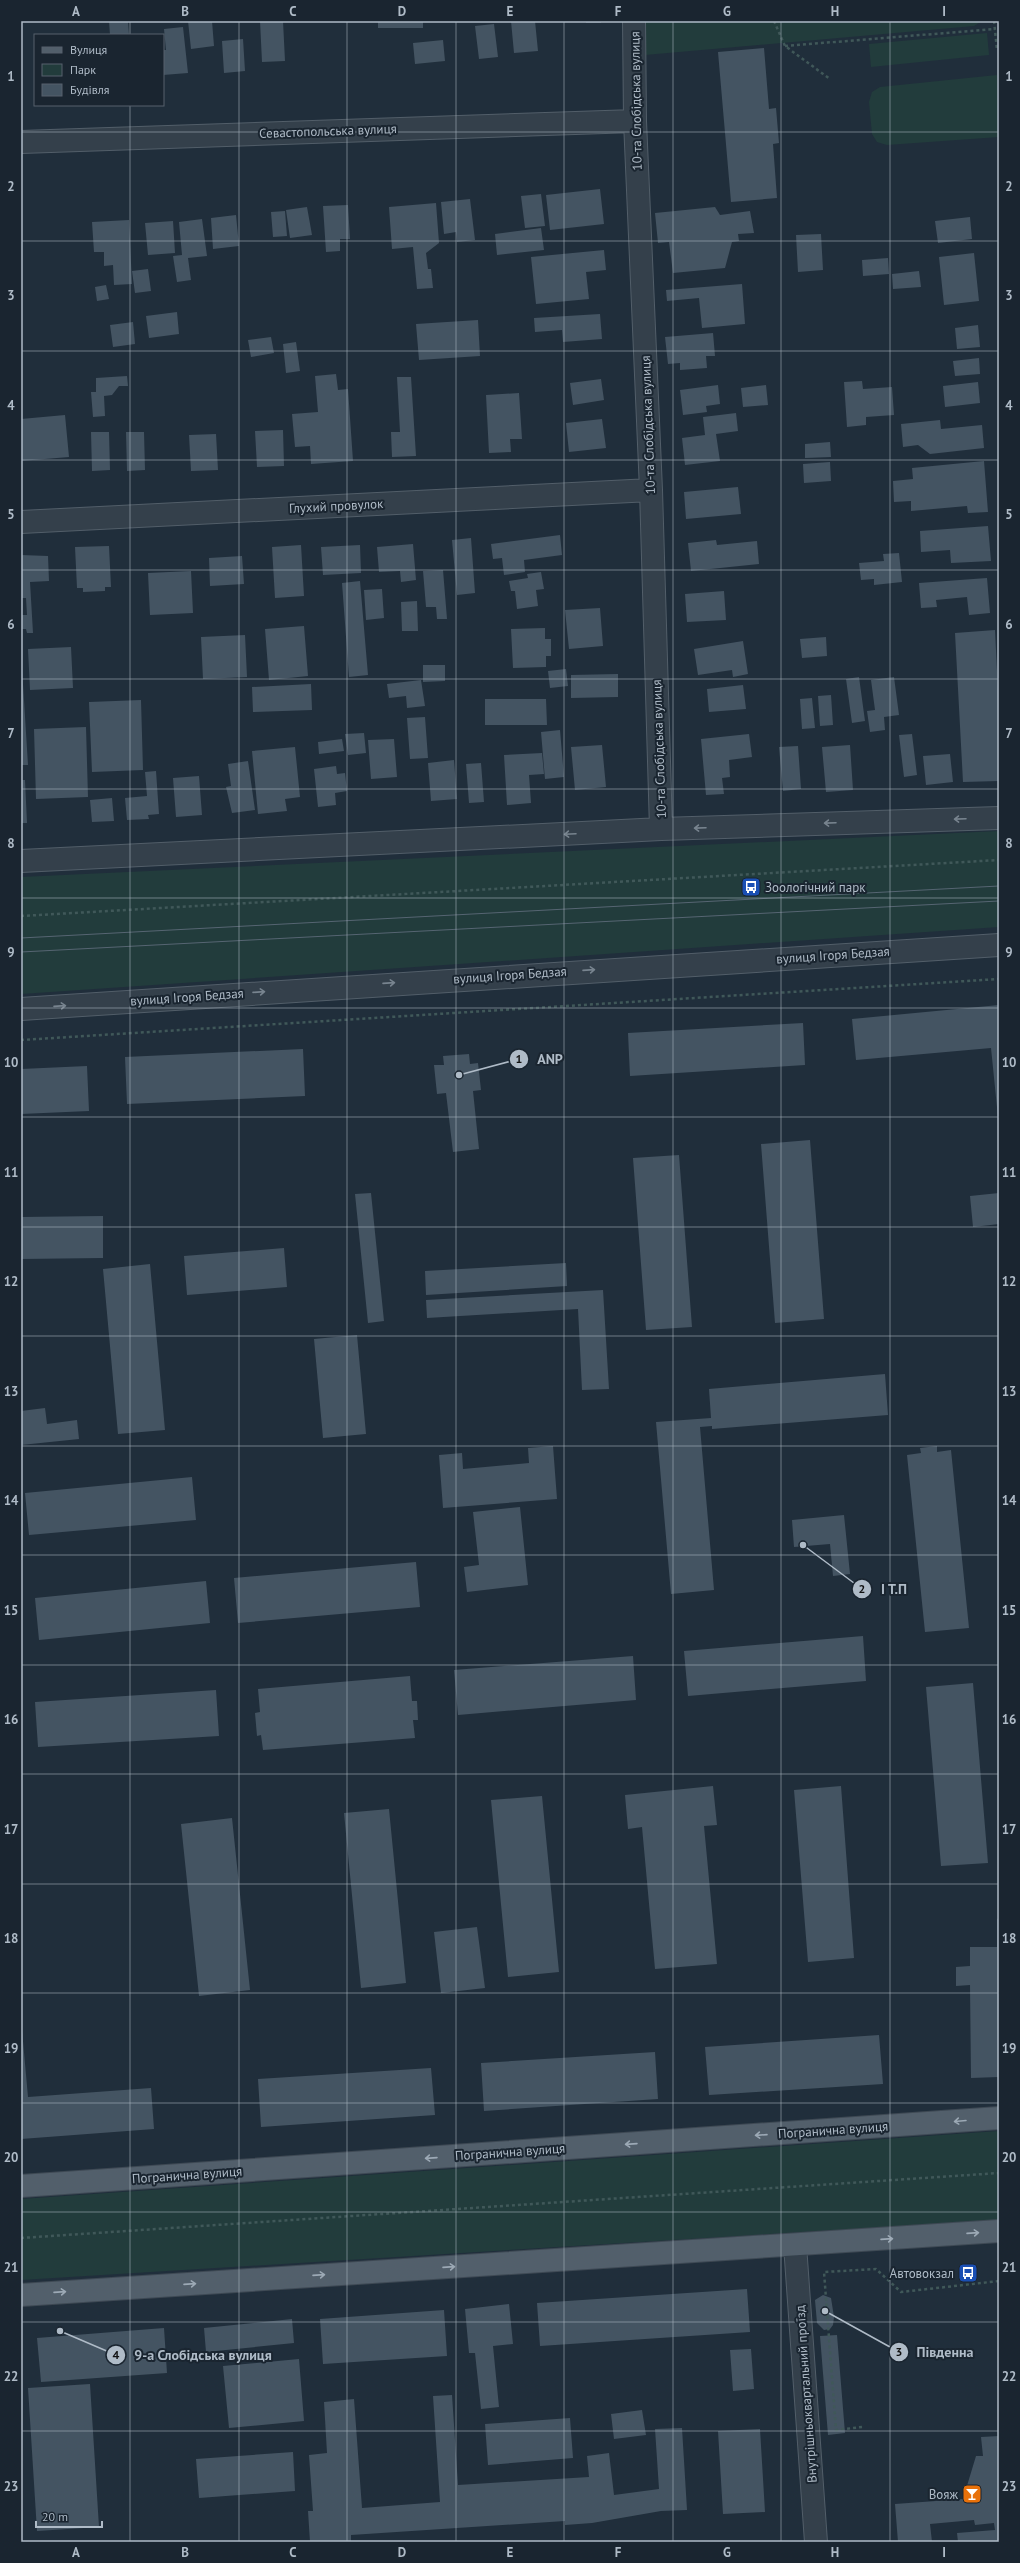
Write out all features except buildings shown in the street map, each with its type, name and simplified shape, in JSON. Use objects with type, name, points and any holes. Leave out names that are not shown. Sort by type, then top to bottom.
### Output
[{"type":"main road","name":"Погранична вулиця","points":[[21,2186],[999,2118]]},
{"type":"main road","points":[[21,2295],[999,2231]]},
{"type":"street","name":"10-та Слобідська вулиця","points":[[634,21],[635,121],[651,490],[661,829]]},
{"type":"street","name":"Севастопольська вулиця","points":[[21,142],[635,121]]},
{"type":"street","name":"Глухий провулок","points":[[21,522],[651,490]]},
{"type":"street","points":[[21,861],[661,829],[999,818]]},
{"type":"street","name":"вулиця Ігоря Бедзая","points":[[21,1009],[999,945]]},
{"type":"street","name":"Внутрішньоквартальний проїзд","points":[[795,2245],[816,2542]]},
{"type":"path","points":[[774,21],[785,46],[830,79]]},
{"type":"path","points":[[994,21],[998,50]]},
{"type":"path","points":[[785,46],[995,29]]},
{"type":"path","points":[[21,916],[999,860]]},
{"type":"path","points":[[21,1040],[999,979]]},
{"type":"path","points":[[21,2238],[999,2173]]},
{"type":"path","points":[[862,2428],[836,2430],[824,2272],[876,2269],[901,2292],[999,2282]]},
{"type":"green space","points":[[645,21],[982,21],[974,26],[645,55]]},
{"type":"green space","points":[[987,33],[989,55],[871,67],[869,44]]},
{"type":"green space","points":[[997,75],[999,137],[887,145],[877,142],[872,134],[869,102],[872,92],[880,87]]},
{"type":"green space","points":[[999,831],[999,927],[21,994],[21,877]]},
{"type":"green space","points":[[999,2131],[999,2220],[21,2280],[21,2199]]},
{"type":"tram line","points":[[21,938],[999,886]]},
{"type":"tram line","points":[[21,952],[999,901]]},
{"type":"place","name":"Зоологічний парк","points":[[751,887]]},
{"type":"place","name":"ANP","points":[[459,1075]]},
{"type":"place","name":"І Т.П","points":[[803,1545]]},
{"type":"place","name":"Автовокзал","points":[[968,2273]]},
{"type":"place","name":"Південна","points":[[825,2311]]},
{"type":"place","name":"9-а Слобідська вулиця","points":[[60,2331]]},
{"type":"place","name":"Вояж","points":[[972,2494]]}]
